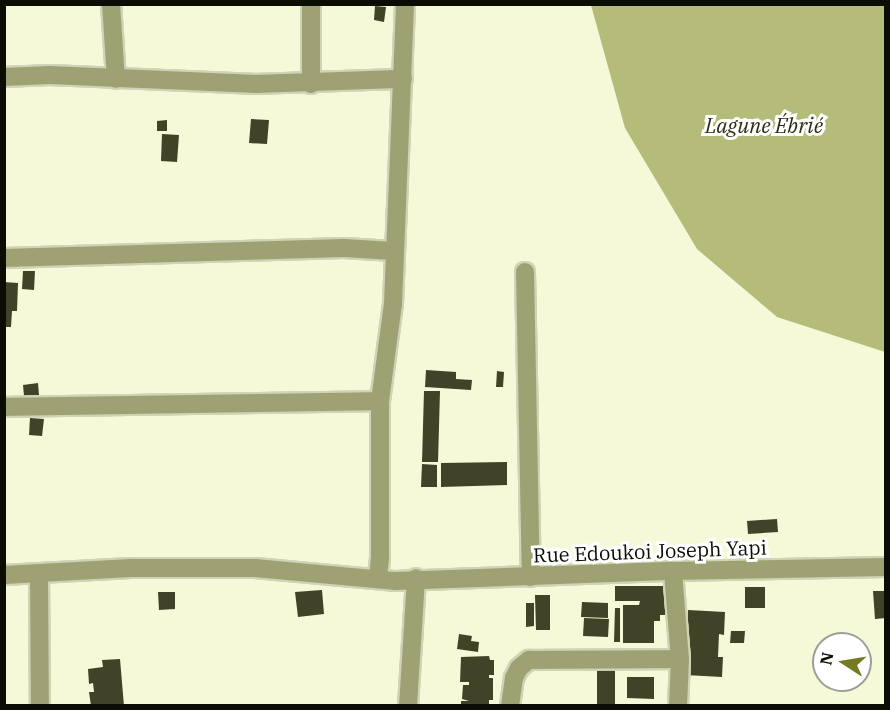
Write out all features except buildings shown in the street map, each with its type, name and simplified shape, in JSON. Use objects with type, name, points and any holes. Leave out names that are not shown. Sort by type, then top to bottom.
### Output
[{"type":"street","points":[[111,4],[116,80]]},
{"type":"street","points":[[311,4],[311,84]]},
{"type":"street","points":[[378,577],[380,400],[393,304],[393,251],[405,4]]},
{"type":"street","points":[[4,77],[50,75],[116,80],[311,84],[403,79]]},
{"type":"street","points":[[4,258],[344,249],[393,251]]},
{"type":"street","points":[[525,272],[531,577]]},
{"type":"street","points":[[4,407],[380,400]]},
{"type":"street","name":"Rue Edoukoi Joseph Yapi","points":[[4,575],[39,575],[131,568],[255,568],[396,580],[885,567]]},
{"type":"street","points":[[673,571],[680,658],[678,705]]},
{"type":"street","points":[[39,575],[40,705]]},
{"type":"street","points":[[408,705],[416,578]]},
{"type":"street","points":[[510,705],[514,678],[519,668],[529,660],[680,658]]},
{"type":"water","name":"Lagune Ébrié","points":[[591,5],[885,5],[885,352],[777,317],[697,249],[625,128]]}]
